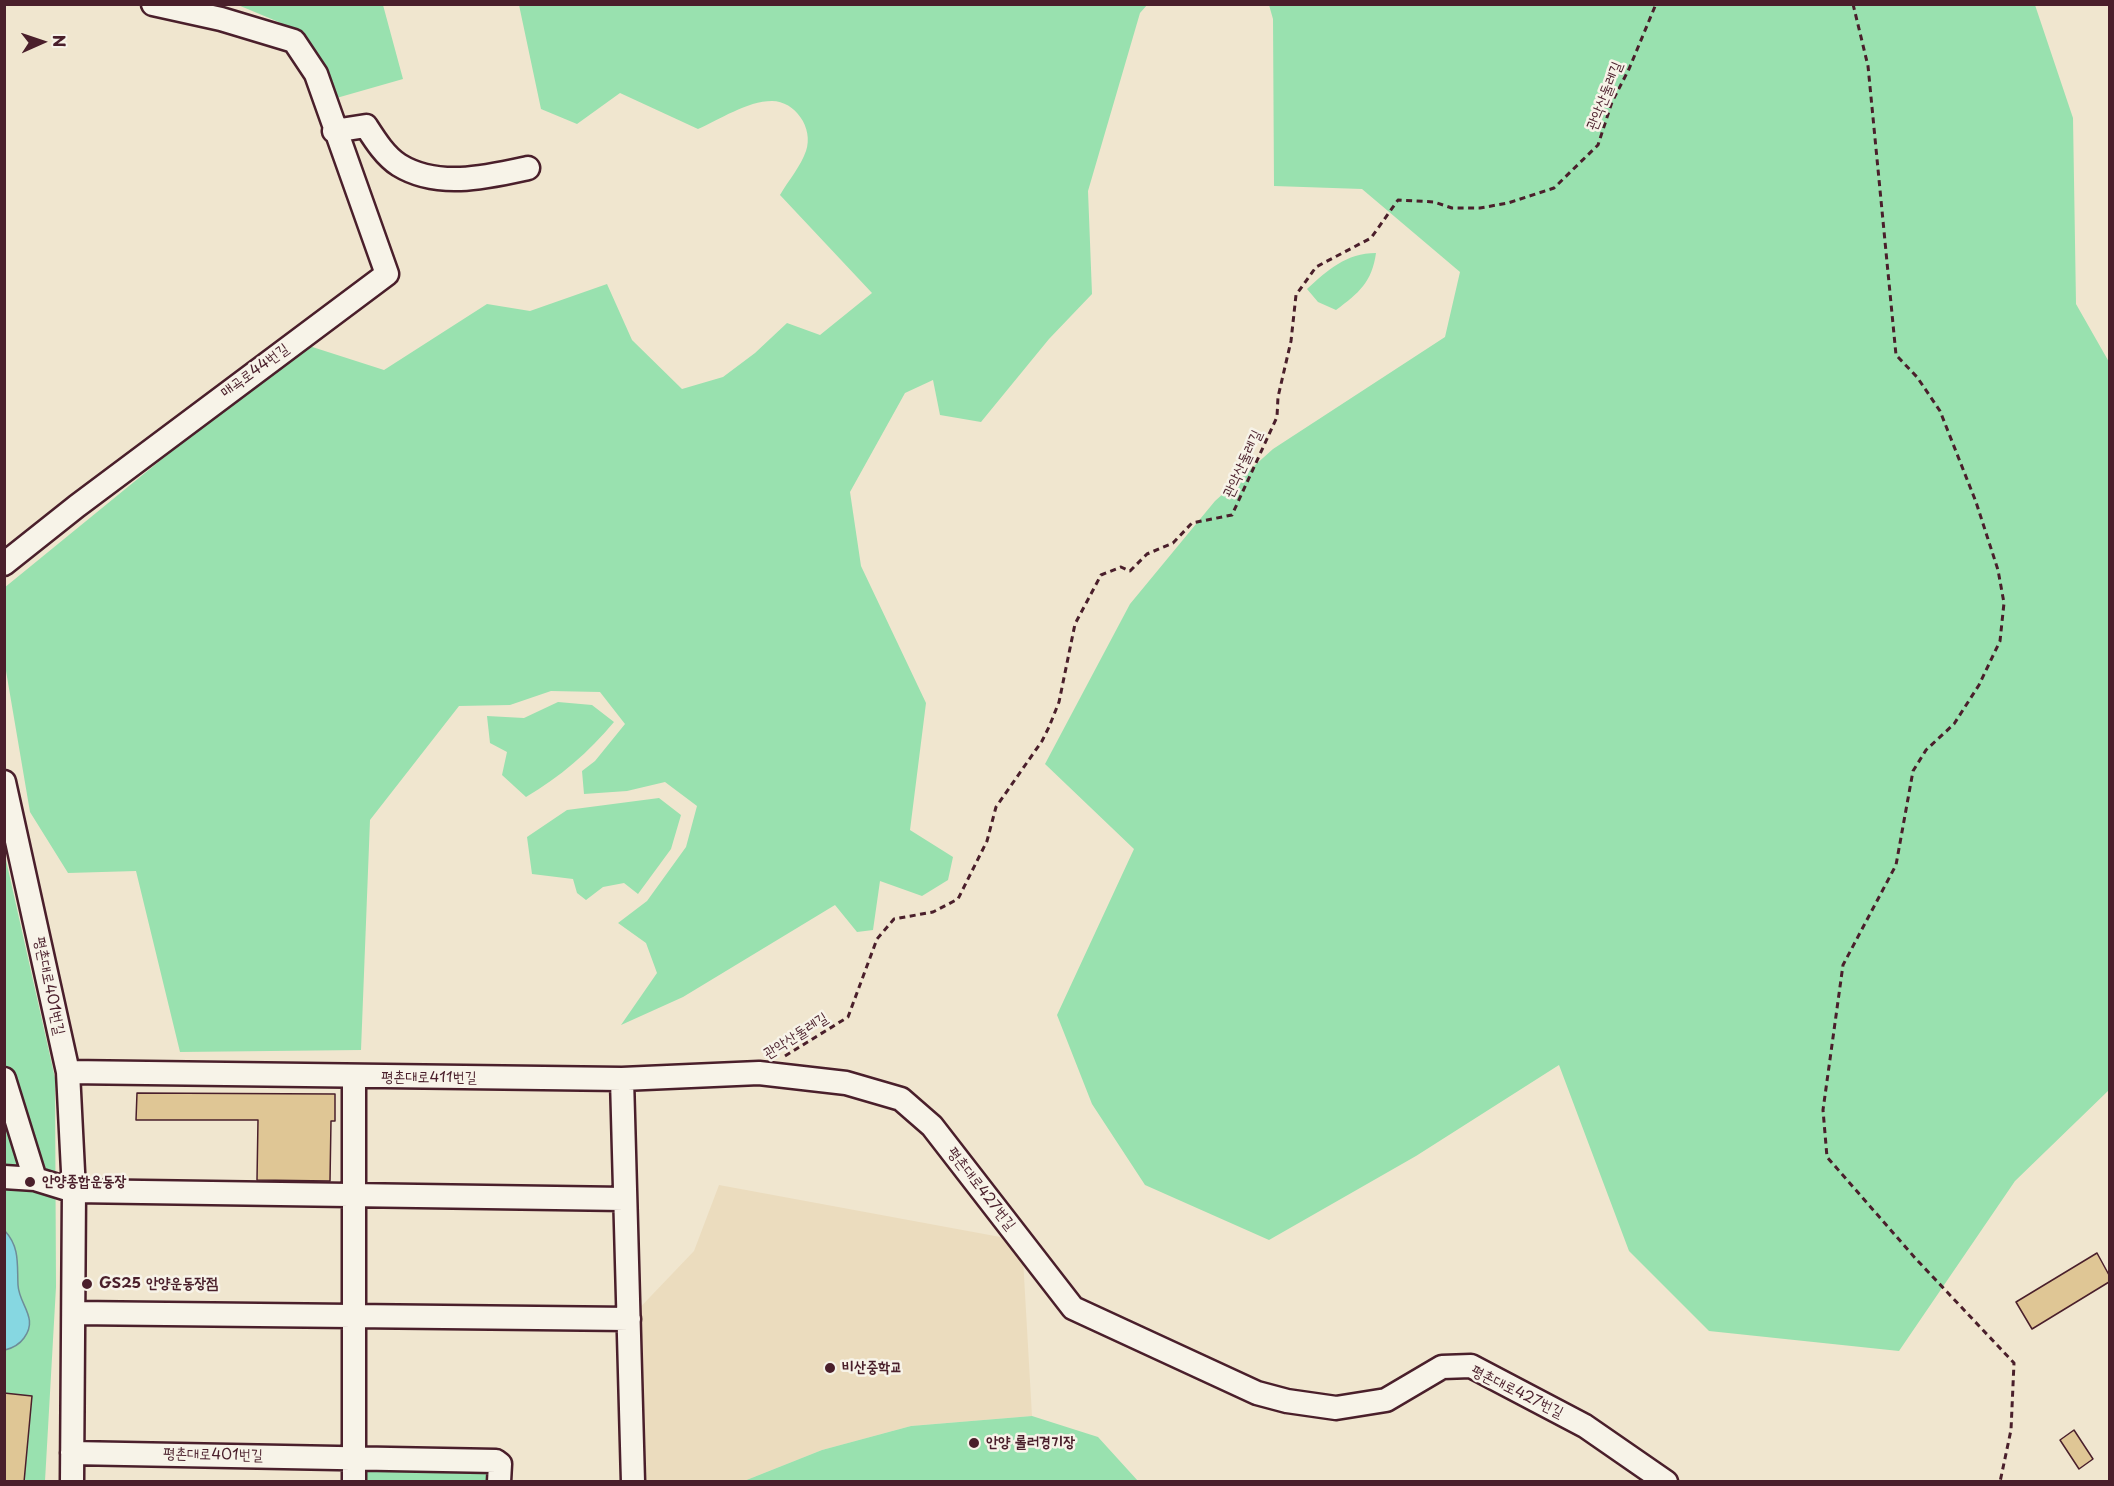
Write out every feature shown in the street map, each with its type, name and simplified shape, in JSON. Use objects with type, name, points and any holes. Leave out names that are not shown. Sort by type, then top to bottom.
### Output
[{"type":"street","name":"매곡로44번길","points":[[4,564],[141,457],[387,274],[334,131],[316,74],[294,40],[221,19],[153,4]]},
{"type":"street","points":[[334,131],[366,126],[379,146],[399,165],[424,175],[472,180],[528,168]]},
{"type":"street","name":"평촌대로401번길","points":[[4,782],[68,1072],[74,1191],[72,1482]]},
{"type":"street","name":"평촌대로411번길","points":[[68,1072],[622,1079]]},
{"type":"street","name":"평촌대로427번길","points":[[622,1079],[759,1073],[846,1083],[901,1100],[932,1126],[1073,1308],[1257,1393],[1287,1401],[1336,1408],[1386,1400],[1442,1368],[1471,1366],[1585,1426],[1666,1482]]},
{"type":"street","points":[[354,1077],[356,1316],[354,1482]]},
{"type":"street","points":[[4,1079],[35,1179]]},
{"type":"street","points":[[622,1079],[633,1482]]},
{"type":"street","points":[[4,1177],[35,1179],[74,1191],[624,1199]]},
{"type":"street","points":[[74,1313],[629,1319]]},
{"type":"street","name":"평촌대로401번길","points":[[72,1453],[354,1458]]},
{"type":"street","points":[[354,1458],[496,1461],[500,1464],[499,1482]]},
{"type":"path","name":"관악산둘레길","points":[[759,1073],[848,1017],[876,939],[894,919],[933,912],[958,899],[987,841],[996,807],[1042,741],[1059,702],[1075,624],[1101,575],[1121,567],[1130,571],[1147,554],[1173,543],[1192,523],[1232,514],[1256,467],[1277,417],[1278,397],[1292,340],[1296,295],[1316,267],[1371,238],[1398,200],[1434,202],[1452,208],[1480,208],[1508,203],[1554,188],[1598,145],[1612,102],[1629,69],[1656,4]]},
{"type":"path","points":[[1853,4],[1868,66],[1896,355],[1917,377],[1940,411],[1976,502],[1998,570],[2004,603],[2000,641],[1978,685],[1954,724],[1926,750],[1913,771],[1896,865],[1843,964],[1823,1110],[1824,1138],[1827,1157],[1916,1259],[2014,1364],[2011,1430],[2000,1482]]},
{"type":"shaded area","name":"비산중학교","points":[[719,1185],[1022,1241],[1032,1416],[911,1426],[822,1450],[744,1481],[634,1481],[629,1319],[694,1251]]},
{"type":"green space","points":[[238,5],[383,5],[403,79],[333,99],[281,23]]},
{"type":"green space","points":[[519,5],[1147,5],[1140,13],[1088,191],[1092,294],[1049,339],[981,422],[940,415],[933,380],[905,393],[850,492],[861,566],[926,703],[910,830],[953,857],[948,880],[922,896],[880,881],[873,930],[857,932],[835,905],[683,997],[621,1025],[657,973],[646,943],[618,923],[647,901],[686,847],[697,806],[665,782],[627,791],[584,794],[582,771],[595,761],[625,724],[600,692],[551,691],[510,705],[459,706],[370,820],[361,1050],[180,1052],[136,871],[68,873],[30,812],[5,665],[4,588],[303,344],[384,370],[487,304],[530,311],[607,284],[632,340],[682,389],[723,377],[755,353],[787,323],[820,335],[872,293],[780,195],[801,162],[808,142],[805,125],[795,111],[780,102],[763,102],[743,107],[698,129],[620,93],[577,124],[541,109]]},
{"type":"green space","points":[[1269,5],[2035,5],[2073,118],[2076,304],[2109,362],[2109,1090],[2015,1181],[1899,1351],[1709,1331],[1629,1251],[1559,1065],[1416,1156],[1269,1240],[1145,1185],[1092,1104],[1057,1015],[1134,849],[1045,764],[1130,604],[1215,501],[1273,449],[1445,337],[1460,272],[1362,189],[1274,186],[1273,19]]},
{"type":"green space","points":[[1376,253],[1368,279],[1351,298],[1336,310],[1318,302],[1307,289],[1330,269],[1347,259]]},
{"type":"green space","points":[[558,702],[592,705],[614,722],[573,763],[526,797],[502,775],[507,752],[490,743],[487,716],[524,718]]},
{"type":"green space","points":[[659,798],[681,815],[671,849],[638,894],[624,883],[603,887],[586,900],[577,893],[573,879],[532,874],[527,837],[567,810]]},
{"type":"green space","name":"안양종합운동장","points":[[4,851],[55,1078],[56,1287],[45,1481],[5,1481]]},
{"type":"green space","name":"안양 롤러경기장","points":[[1032,1416],[1098,1437],[1138,1481],[744,1481],[822,1450],[911,1426]]},
{"type":"green space","points":[[359,1462],[493,1467],[493,1481],[358,1482]]},
{"type":"water","points":[[5,1231],[15,1250],[19,1292],[30,1324],[22,1340],[16,1346],[5,1350]]},
{"type":"building","points":[[137,1093],[335,1094],[335,1121],[331,1121],[330,1181],[257,1180],[258,1120],[136,1120]]},
{"type":"building","points":[[2097,1253],[2109,1275],[2109,1282],[2032,1329],[2016,1302]]},
{"type":"building","points":[[4,1393],[32,1396],[24,1482],[4,1482]]},
{"type":"building","points":[[2074,1430],[2093,1459],[2079,1469],[2060,1440]]},
{"type":"place","name":"안양종합운동장","points":[[30,1182]]},
{"type":"place","name":"GS25 안양운동장점","points":[[87,1284]]},
{"type":"place","name":"비산중학교","points":[[830,1368]]},
{"type":"place","name":"안양 롤러경기장","points":[[974,1443]]}]
